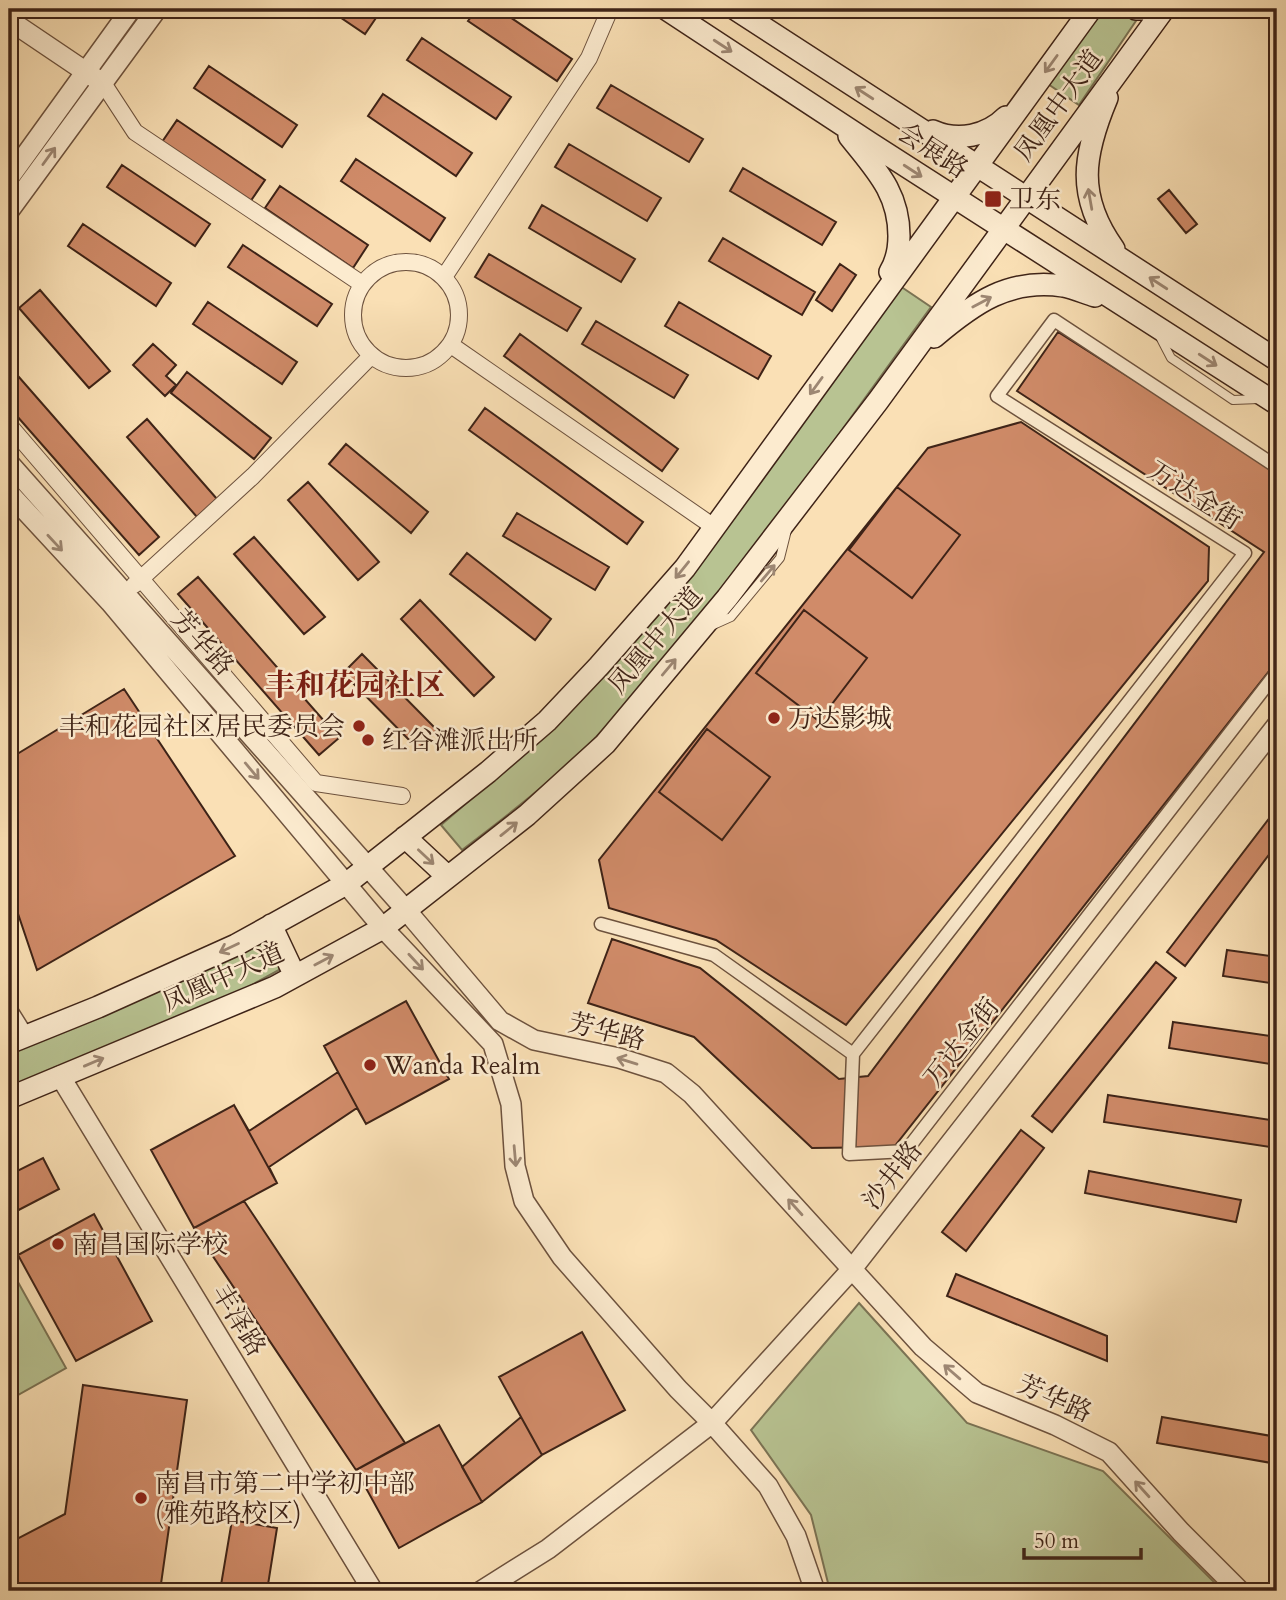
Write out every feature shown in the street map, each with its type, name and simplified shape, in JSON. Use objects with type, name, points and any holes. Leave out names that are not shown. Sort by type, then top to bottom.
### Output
[{"type":"main road","name":"会展路","points":[[666,9],[953,197],[1273,401]]},
{"type":"main road","name":"会展路","points":[[734,9],[1277,360]]},
{"type":"main road","name":"凤凰中大道","points":[[16,1040],[98,1007],[236,945],[346,884],[488,772],[547,720],[600,666],[685,568],[1091,9]]},
{"type":"main road","points":[[1136,9],[1150,9]]},
{"type":"main road","name":"凤凰中大道","points":[[9,1098],[275,987],[383,928],[527,815],[605,744],[699,632],[790,516],[1164,9]]},
{"type":"main road","points":[[1118,71],[1093,134],[1087,163],[1088,193],[1093,214],[1121,259]]},
{"type":"main road","points":[[895,113],[937,133],[966,137],[986,130],[1002,120],[1034,87]]},
{"type":"main road","points":[[838,356],[892,268],[899,236],[899,216],[892,195],[884,180],[839,123]]},
{"type":"main road","points":[[909,358],[983,299],[1017,286],[1064,286],[1129,309]]},
{"type":"main road","points":[[405,838],[448,877]]},
{"type":"main road","points":[[271,925],[295,976]]},
{"type":"street","points":[[9,178],[131,9]]},
{"type":"street","points":[[9,211],[157,9]]},
{"type":"street","points":[[444,277],[589,58],[610,9]]},
{"type":"street","points":[[9,20],[103,83],[135,132],[362,284]]},
{"type":"street","points":[[410,261],[429,266],[444,277],[459,302],[460,317],[458,331],[451,345],[439,358],[422,366],[405,368],[387,365],[371,356],[354,330],[352,314],[355,298],[362,284],[375,271],[392,263],[410,261]]},
{"type":"street","name":"万达金街","points":[[1277,467],[1054,320],[997,396],[1245,553],[853,1054],[849,1154],[906,1151],[1277,671]]},
{"type":"street","points":[[451,345],[714,527]]},
{"type":"street","points":[[125,594],[253,476],[371,356]]},
{"type":"street","points":[[9,425],[316,783],[402,796]]},
{"type":"street","name":"芳华路","points":[[9,463],[407,910],[500,1021],[534,1040],[619,1058],[666,1073],[692,1094],[923,1347],[977,1393],[1055,1425],[1109,1452],[1181,1532],[1240,1591]]},
{"type":"street","name":"芳华路","points":[[9,493],[110,602],[383,928],[493,1044],[510,1104],[515,1166],[524,1201],[562,1257],[768,1486],[796,1536],[815,1591]]},
{"type":"street","name":"沙井路","points":[[481,1591],[548,1549],[712,1423],[852,1269],[1277,725]]},
{"type":"street","points":[[601,924],[714,955],[853,1054]]},
{"type":"street","points":[[9,1013],[16,1040]]},
{"type":"street","name":"丰泽路","points":[[61,1076],[373,1591]]},
{"type":"green space","points":[[1099,9],[1144,9],[1079,105],[1048,84]]},
{"type":"green space","points":[[900,286],[931,307],[729,582],[642,687],[596,737],[548,782],[462,850],[441,825],[557,725],[665,608]]},
{"type":"green space","points":[[258,940],[269,942],[280,964],[279,970],[204,1011],[9,1089],[9,1051]]},
{"type":"green space","points":[[9,1266],[66,1368],[9,1400]]},
{"type":"green space","points":[[859,1303],[967,1423],[1103,1471],[1223,1591],[830,1591],[811,1515],[751,1430]]},
{"type":"building","points":[[328,9],[376,9],[380,12],[365,34]]},
{"type":"building","points":[[477,9],[498,9],[572,59],[557,81],[468,21]]},
{"type":"building","points":[[422,38],[511,97],[496,119],[407,60]]},
{"type":"building","points":[[209,66],[297,125],[282,147],[194,88]]},
{"type":"building","points":[[611,85],[703,139],[689,162],[597,108]]},
{"type":"building","points":[[383,94],[472,153],[456,176],[368,116]]},
{"type":"building","points":[[177,120],[265,180],[250,202],[162,142]]},
{"type":"building","points":[[569,144],[661,198],[647,221],[555,167]]},
{"type":"building","points":[[356,159],[445,218],[430,241],[341,181]]},
{"type":"building","points":[[122,165],[210,224],[195,246],[107,187]]},
{"type":"building","points":[[743,168],[836,222],[822,245],[730,191]]},
{"type":"building","points":[[280,186],[368,245],[353,268],[265,208]]},
{"type":"building","points":[[1169,190],[1197,224],[1186,233],[1158,199]]},
{"type":"building","points":[[542,205],[635,259],[621,282],[529,228]]},
{"type":"building","points":[[83,224],[171,283],[156,306],[68,246]]},
{"type":"building","points":[[723,238],[815,292],[802,315],[709,261]]},
{"type":"building","points":[[243,245],[332,304],[317,326],[228,267]]},
{"type":"building","points":[[489,254],[581,308],[567,331],[475,277]]},
{"type":"building","points":[[840,264],[856,275],[832,311],[816,300]]},
{"type":"building","points":[[40,290],[110,371],[89,388],[19,308]]},
{"type":"building","points":[[208,302],[297,362],[282,384],[193,324]]},
{"type":"building","points":[[679,302],[771,356],[758,379],[665,326]]},
{"type":"building","points":[[596,321],[688,375],[674,398],[582,344]]},
{"type":"building","points":[[1058,332],[1277,471],[1277,661],[894,1147],[812,1148],[694,1037],[588,1003],[612,939],[700,968],[839,1079],[868,1076],[1264,552],[1017,391]]},
{"type":"building","points":[[520,334],[678,449],[662,471],[504,356]]},
{"type":"building","points":[[153,344],[176,365],[166,376],[176,385],[165,396],[133,365]]},
{"type":"building","points":[[187,372],[271,438],[254,459],[171,393]]},
{"type":"building","points":[[18,376],[159,537],[139,555],[9,407],[9,384]]},
{"type":"building","points":[[485,408],[643,522],[627,544],[469,430]]},
{"type":"building","points":[[147,419],[217,499],[197,517],[127,437]]},
{"type":"building","points":[[1021,422],[1209,547],[1208,581],[846,1025],[716,940],[609,908],[599,860],[928,448]]},
{"type":"building","points":[[346,444],[428,512],[411,533],[329,464]]},
{"type":"building","points":[[308,482],[379,562],[358,580],[288,500]]},
{"type":"building","points":[[897,487],[960,535],[912,598],[849,550]]},
{"type":"building","points":[[517,513],[609,567],[595,590],[503,536]]},
{"type":"building","points":[[254,537],[325,617],[304,634],[234,554]]},
{"type":"building","points":[[467,553],[551,619],[535,640],[450,574]]},
{"type":"building","points":[[198,577],[339,738],[319,755],[178,594]]},
{"type":"building","points":[[420,600],[494,677],[474,696],[401,619]]},
{"type":"building","points":[[804,610],[867,658],[819,721],[756,673]]},
{"type":"building","points":[[362,654],[437,730],[418,749],[343,673]]},
{"type":"building","points":[[124,689],[235,856],[37,970],[9,887],[9,759]]},
{"type":"building","points":[[707,729],[770,777],[722,840],[659,792]]},
{"type":"building","points":[[1277,808],[1277,844],[1185,966],[1167,952]]},
{"type":"building","points":[[1227,950],[1277,957],[1277,984],[1223,976]]},
{"type":"building","points":[[1156,962],[1176,978],[1052,1132],[1032,1116]]},
{"type":"building","points":[[406,1001],[449,1079],[366,1124],[324,1046]]},
{"type":"building","points":[[406,1001],[449,1079],[366,1124],[357,1108],[269,1167],[277,1183],[194,1228],[151,1150],[234,1105],[249,1131],[338,1072],[324,1046]]},
{"type":"building","points":[[1173,1022],[1277,1037],[1277,1065],[1169,1048]]},
{"type":"building","points":[[1108,1095],[1277,1121],[1277,1148],[1104,1122]]},
{"type":"building","points":[[234,1105],[277,1183],[194,1228],[151,1150]]},
{"type":"building","points":[[1021,1130],[1044,1148],[966,1251],[942,1232]]},
{"type":"building","points":[[43,1158],[59,1189],[9,1215],[9,1175]]},
{"type":"building","points":[[1089,1171],[1241,1200],[1236,1222],[1085,1193]]},
{"type":"building","points":[[244,1201],[405,1443],[356,1470],[194,1228]]},
{"type":"building","points":[[94,1214],[152,1321],[76,1361],[18,1255]]},
{"type":"building","points":[[956,1274],[1107,1336],[1107,1361],[947,1296]]},
{"type":"building","points":[[582,1332],[625,1410],[542,1455],[499,1377]]},
{"type":"building","points":[[83,1385],[187,1400],[160,1591],[9,1591],[9,1543],[65,1514]]},
{"type":"building","points":[[521,1417],[542,1455],[482,1502],[462,1467]]},
{"type":"building","points":[[1162,1417],[1277,1437],[1277,1464],[1157,1443]]},
{"type":"building","points":[[439,1425],[482,1502],[399,1548],[356,1470]]},
{"type":"building","points":[[232,1520],[277,1528],[267,1591],[220,1591]]},
{"type":"place","name":"卫东","points":[[993,199]]},
{"type":"place","name":"万达影城","points":[[774,718]]},
{"type":"place","name":"丰和花园社区居民委员会","points":[[359,726]]},
{"type":"place","name":"红谷滩派出所","points":[[368,740]]},
{"type":"place","name":"Wanda Realm","points":[[370,1065]]},
{"type":"place","name":"南昌国际学校","points":[[58,1244]]},
{"type":"place","name":"南昌市第二中学初中部 (雅苑路校区)","points":[[141,1498]]},
{"type":"district","name":"丰和花园社区","points":[[355,685]]}]
